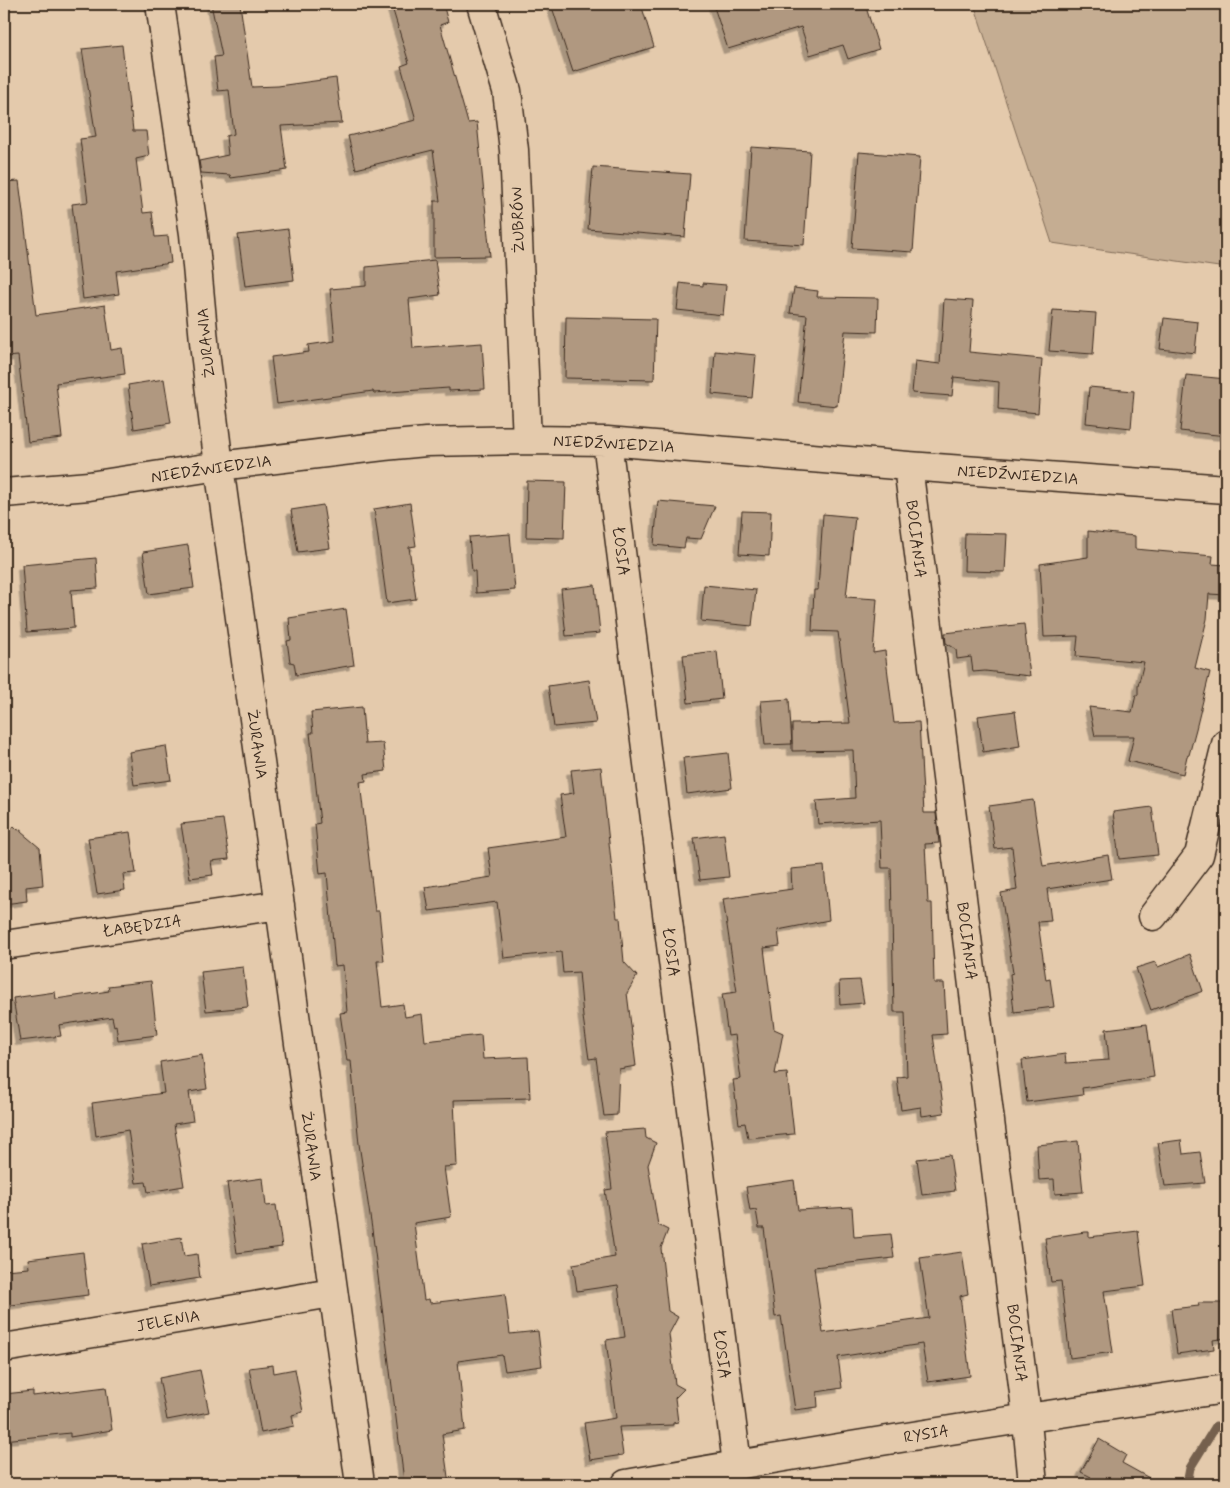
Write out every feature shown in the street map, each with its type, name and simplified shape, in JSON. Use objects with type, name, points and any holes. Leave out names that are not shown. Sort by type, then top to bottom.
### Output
[{"type":"street","name":"ŻURAWIA","points":[[160,4],[194,234],[205,352],[220,466],[332,1293],[360,1484]]},
{"type":"street","name":"ŻUBRÓW","points":[[481,4],[507,91],[514,150],[526,440]]},
{"type":"street","name":"NIEDŹWIEDZIA","points":[[4,493],[89,486],[220,466],[426,442],[526,440],[608,441],[908,466],[1226,489]]},
{"type":"street","name":"ŁOSIA","points":[[608,441],[737,1464]]},
{"type":"street","name":"BOCIANIA","points":[[908,466],[1027,1417],[1032,1484]]},
{"type":"street","points":[[1153,916],[1199,855],[1226,744]]},
{"type":"street","name":"ŁABĘDZIA","points":[[4,945],[280,905]]},
{"type":"street","name":"JELENIA","points":[[4,1348],[332,1293]]},
{"type":"street","name":"RYSIA","points":[[626,1484],[1027,1417],[1226,1389]]},
{"type":"shaded area","points":[[974,4],[1226,4],[1226,268],[1052,243]]},
{"type":"building","points":[[211,4],[240,4],[252,87],[278,86],[336,78],[342,123],[281,126],[287,170],[231,178],[230,175],[201,173],[199,161],[228,155],[226,136],[234,134],[229,90],[218,91],[214,57],[222,56]]},
{"type":"building","points":[[391,4],[443,4],[448,22],[440,25],[468,123],[477,122],[490,256],[434,257],[434,201],[440,201],[433,150],[356,169],[348,136],[416,120],[401,66],[409,63]]},
{"type":"building","points":[[551,4],[641,4],[654,47],[573,72]]},
{"type":"building","points":[[713,4],[865,4],[879,49],[848,59],[843,45],[810,55],[801,27],[728,49]]},
{"type":"building","points":[[122,45],[133,131],[146,131],[149,156],[136,159],[143,213],[152,212],[155,237],[168,236],[171,263],[116,271],[119,294],[83,299],[72,204],[88,202],[80,139],[96,137],[82,49]]},
{"type":"building","points":[[751,147],[810,151],[804,245],[745,241]]},
{"type":"building","points":[[859,152],[920,157],[913,252],[852,248]]},
{"type":"building","points":[[593,167],[690,174],[685,237],[588,229]]},
{"type":"building","points":[[19,181],[36,315],[105,305],[111,350],[122,348],[125,374],[56,383],[62,438],[28,442],[18,356],[6,357],[4,339],[4,182]]},
{"type":"building","points":[[288,229],[294,280],[245,286],[238,235]]},
{"type":"building","points":[[435,260],[440,295],[409,299],[413,348],[482,343],[485,389],[449,391],[449,388],[374,393],[373,391],[277,404],[271,357],[309,352],[308,345],[335,341],[330,289],[366,286],[366,267]]},
{"type":"building","points":[[680,283],[703,286],[703,283],[726,285],[723,315],[677,310]]},
{"type":"building","points":[[794,288],[818,291],[817,297],[878,298],[877,332],[845,331],[837,406],[798,402],[807,315],[790,313]]},
{"type":"building","points":[[944,299],[973,301],[969,352],[1042,359],[1038,413],[998,409],[999,382],[954,377],[952,396],[912,393],[915,361],[940,364]]},
{"type":"building","points":[[1053,310],[1096,313],[1093,354],[1049,351]]},
{"type":"building","points":[[566,317],[656,319],[654,380],[565,378]]},
{"type":"building","points":[[1164,318],[1198,322],[1195,353],[1160,349]]},
{"type":"building","points":[[715,351],[756,355],[752,398],[712,394]]},
{"type":"building","points":[[1186,375],[1226,379],[1226,436],[1180,431]]},
{"type":"building","points":[[164,379],[171,423],[134,429],[128,385]]},
{"type":"building","points":[[1089,387],[1134,391],[1131,428],[1086,423]]},
{"type":"building","points":[[527,481],[566,482],[564,538],[526,537]]},
{"type":"building","points":[[658,501],[715,506],[701,539],[686,538],[684,548],[654,545]]},
{"type":"building","points":[[410,503],[416,546],[409,547],[416,599],[387,603],[374,509]]},
{"type":"building","points":[[323,505],[330,548],[298,552],[291,510]]},
{"type":"building","points":[[742,511],[771,512],[769,556],[739,554]]},
{"type":"building","points":[[823,514],[855,517],[846,597],[877,599],[873,653],[885,651],[894,723],[919,722],[924,813],[936,813],[939,843],[925,844],[928,903],[932,903],[934,983],[944,983],[947,1034],[933,1035],[944,1113],[922,1116],[921,1107],[901,1110],[897,1077],[907,1076],[905,1012],[894,1012],[891,868],[882,868],[880,820],[818,824],[816,801],[855,798],[853,750],[792,751],[792,724],[850,723],[838,632],[812,631],[814,590],[818,590]]},
{"type":"building","points":[[1088,531],[1135,536],[1135,549],[1213,556],[1212,564],[1226,565],[1226,595],[1209,594],[1207,619],[1195,668],[1210,672],[1183,774],[1128,761],[1134,736],[1095,736],[1089,707],[1132,712],[1136,695],[1138,695],[1138,686],[1144,662],[1076,656],[1078,636],[1044,637],[1040,564],[1088,557]]},
{"type":"building","points":[[965,533],[1007,534],[1005,572],[964,571]]},
{"type":"building","points":[[510,534],[515,590],[476,593],[475,571],[472,571],[469,537]]},
{"type":"building","points":[[188,545],[194,588],[149,594],[143,552]]},
{"type":"building","points":[[96,558],[98,588],[71,590],[74,628],[27,632],[22,565]]},
{"type":"building","points":[[595,585],[600,633],[566,636],[561,589]]},
{"type":"building","points":[[704,585],[756,590],[752,626],[701,621]]},
{"type":"building","points":[[346,609],[354,665],[296,675],[294,663],[290,662],[287,641],[291,640],[289,618]]},
{"type":"building","points":[[1024,624],[1030,676],[985,671],[973,672],[971,657],[957,659],[956,649],[946,643],[945,633]]},
{"type":"building","points":[[717,651],[722,699],[688,703],[683,655]]},
{"type":"building","points":[[589,680],[596,723],[554,727],[548,686]]},
{"type":"building","points":[[789,699],[792,744],[765,745],[761,701]]},
{"type":"building","points":[[362,707],[365,744],[383,743],[386,771],[365,774],[366,781],[360,782],[375,911],[379,911],[384,961],[377,961],[382,1007],[403,1004],[405,1017],[422,1014],[425,1041],[481,1035],[483,1059],[528,1057],[530,1098],[454,1100],[457,1166],[444,1167],[451,1217],[414,1223],[424,1300],[429,1299],[430,1303],[505,1294],[510,1334],[538,1331],[542,1366],[505,1371],[502,1355],[458,1361],[465,1430],[442,1434],[449,1484],[425,1484],[425,1479],[404,1481],[372,1229],[359,1144],[351,1061],[347,1061],[340,1013],[347,1012],[343,965],[335,966],[327,873],[320,874],[315,824],[320,823],[310,733],[313,733],[311,712]]},
{"type":"building","points":[[1015,711],[1020,746],[983,752],[978,716]]},
{"type":"building","points":[[166,746],[171,780],[134,785],[129,752]]},
{"type":"building","points":[[728,753],[732,788],[687,794],[683,758]]},
{"type":"building","points":[[601,767],[617,918],[620,918],[624,962],[637,976],[627,993],[636,1066],[619,1069],[617,1115],[604,1116],[596,1058],[589,1059],[579,972],[563,973],[561,952],[504,958],[497,902],[429,911],[425,887],[492,877],[488,848],[566,837],[560,795],[574,793],[571,770]]},
{"type":"building","points":[[1033,800],[1043,866],[1108,855],[1112,879],[1047,889],[1051,921],[1038,922],[1046,980],[1050,979],[1054,1007],[1014,1012],[1010,974],[1013,973],[1001,893],[1017,890],[1012,847],[995,849],[989,806]]},
{"type":"building","points":[[1152,807],[1158,855],[1119,859],[1113,812]]},
{"type":"building","points":[[223,819],[229,859],[211,861],[213,875],[190,878],[181,824]]},
{"type":"building","points":[[14,826],[18,830],[21,829],[21,832],[40,848],[43,885],[26,887],[27,901],[4,904],[4,830],[10,830]]},
{"type":"building","points":[[130,832],[136,873],[123,874],[125,890],[97,894],[88,838]]},
{"type":"building","points":[[724,834],[729,877],[700,880],[694,838]]},
{"type":"building","points":[[824,866],[829,920],[778,930],[780,946],[764,948],[774,1029],[783,1033],[775,1074],[787,1073],[794,1134],[748,1138],[745,1123],[739,1124],[733,1080],[741,1079],[735,1035],[728,1036],[722,994],[737,992],[723,899],[792,889],[791,869]]},
{"type":"building","points":[[1190,954],[1203,991],[1151,1010],[1136,968],[1155,962],[1158,967]]},
{"type":"building","points":[[243,967],[248,1007],[206,1011],[201,972]]},
{"type":"building","points":[[860,980],[864,1003],[840,1005],[839,981]]},
{"type":"building","points":[[151,981],[157,1035],[118,1040],[116,1025],[114,1026],[112,1017],[59,1025],[61,1036],[20,1041],[13,998],[55,992],[56,999],[109,991],[108,986]]},
{"type":"building","points":[[1147,1024],[1154,1077],[1082,1088],[1083,1095],[1027,1102],[1022,1060],[1065,1054],[1066,1063],[1109,1060],[1106,1029]]},
{"type":"building","points":[[202,1055],[207,1089],[189,1092],[193,1121],[174,1124],[184,1186],[148,1192],[146,1182],[136,1183],[128,1130],[96,1136],[92,1103],[164,1093],[160,1062]]},
{"type":"building","points":[[645,1129],[646,1138],[656,1143],[648,1165],[658,1225],[668,1230],[661,1248],[668,1311],[678,1317],[669,1334],[675,1384],[684,1389],[675,1398],[678,1422],[673,1423],[673,1425],[619,1427],[623,1455],[590,1460],[584,1423],[616,1418],[606,1340],[625,1337],[618,1285],[577,1291],[573,1264],[615,1257],[605,1190],[612,1189],[605,1132]]},
{"type":"building","points":[[1181,1140],[1183,1154],[1200,1152],[1205,1183],[1165,1186],[1158,1143]]},
{"type":"building","points":[[1078,1141],[1083,1192],[1055,1194],[1054,1179],[1039,1180],[1037,1145]]},
{"type":"building","points":[[950,1155],[955,1191],[922,1195],[917,1159]]},
{"type":"building","points":[[263,1178],[266,1206],[276,1205],[282,1247],[237,1253],[227,1183]]},
{"type":"building","points":[[794,1180],[798,1210],[852,1207],[854,1237],[891,1234],[894,1258],[814,1267],[823,1333],[929,1318],[920,1258],[962,1252],[968,1294],[960,1296],[970,1376],[928,1382],[922,1344],[838,1357],[842,1388],[817,1392],[818,1407],[795,1410],[781,1316],[775,1317],[764,1228],[759,1228],[756,1210],[750,1211],[746,1187]]},
{"type":"building","points":[[1138,1231],[1145,1286],[1104,1291],[1113,1352],[1070,1358],[1061,1281],[1051,1282],[1045,1238],[1085,1232],[1089,1232],[1089,1237]]},
{"type":"building","points":[[181,1237],[184,1256],[197,1254],[200,1278],[149,1286],[142,1244]]},
{"type":"building","points":[[83,1252],[88,1295],[4,1306],[4,1270],[29,1268],[28,1259]]},
{"type":"building","points":[[1198,1303],[1225,1303],[1226,1338],[1213,1340],[1214,1349],[1177,1354],[1171,1309],[1199,1306]]},
{"type":"building","points":[[273,1365],[274,1373],[295,1369],[303,1412],[292,1415],[294,1426],[261,1433],[249,1368]]},
{"type":"building","points":[[200,1370],[209,1412],[167,1420],[159,1378]]},
{"type":"building","points":[[106,1387],[112,1430],[70,1437],[70,1433],[4,1440],[4,1394],[33,1391],[33,1396]]},
{"type":"building","points":[[1099,1439],[1126,1455],[1122,1463],[1160,1484],[1087,1484],[1091,1477],[1081,1472]]},
{"type":"waterway","points":[[1187,1484],[1190,1468],[1216,1426]]}]
